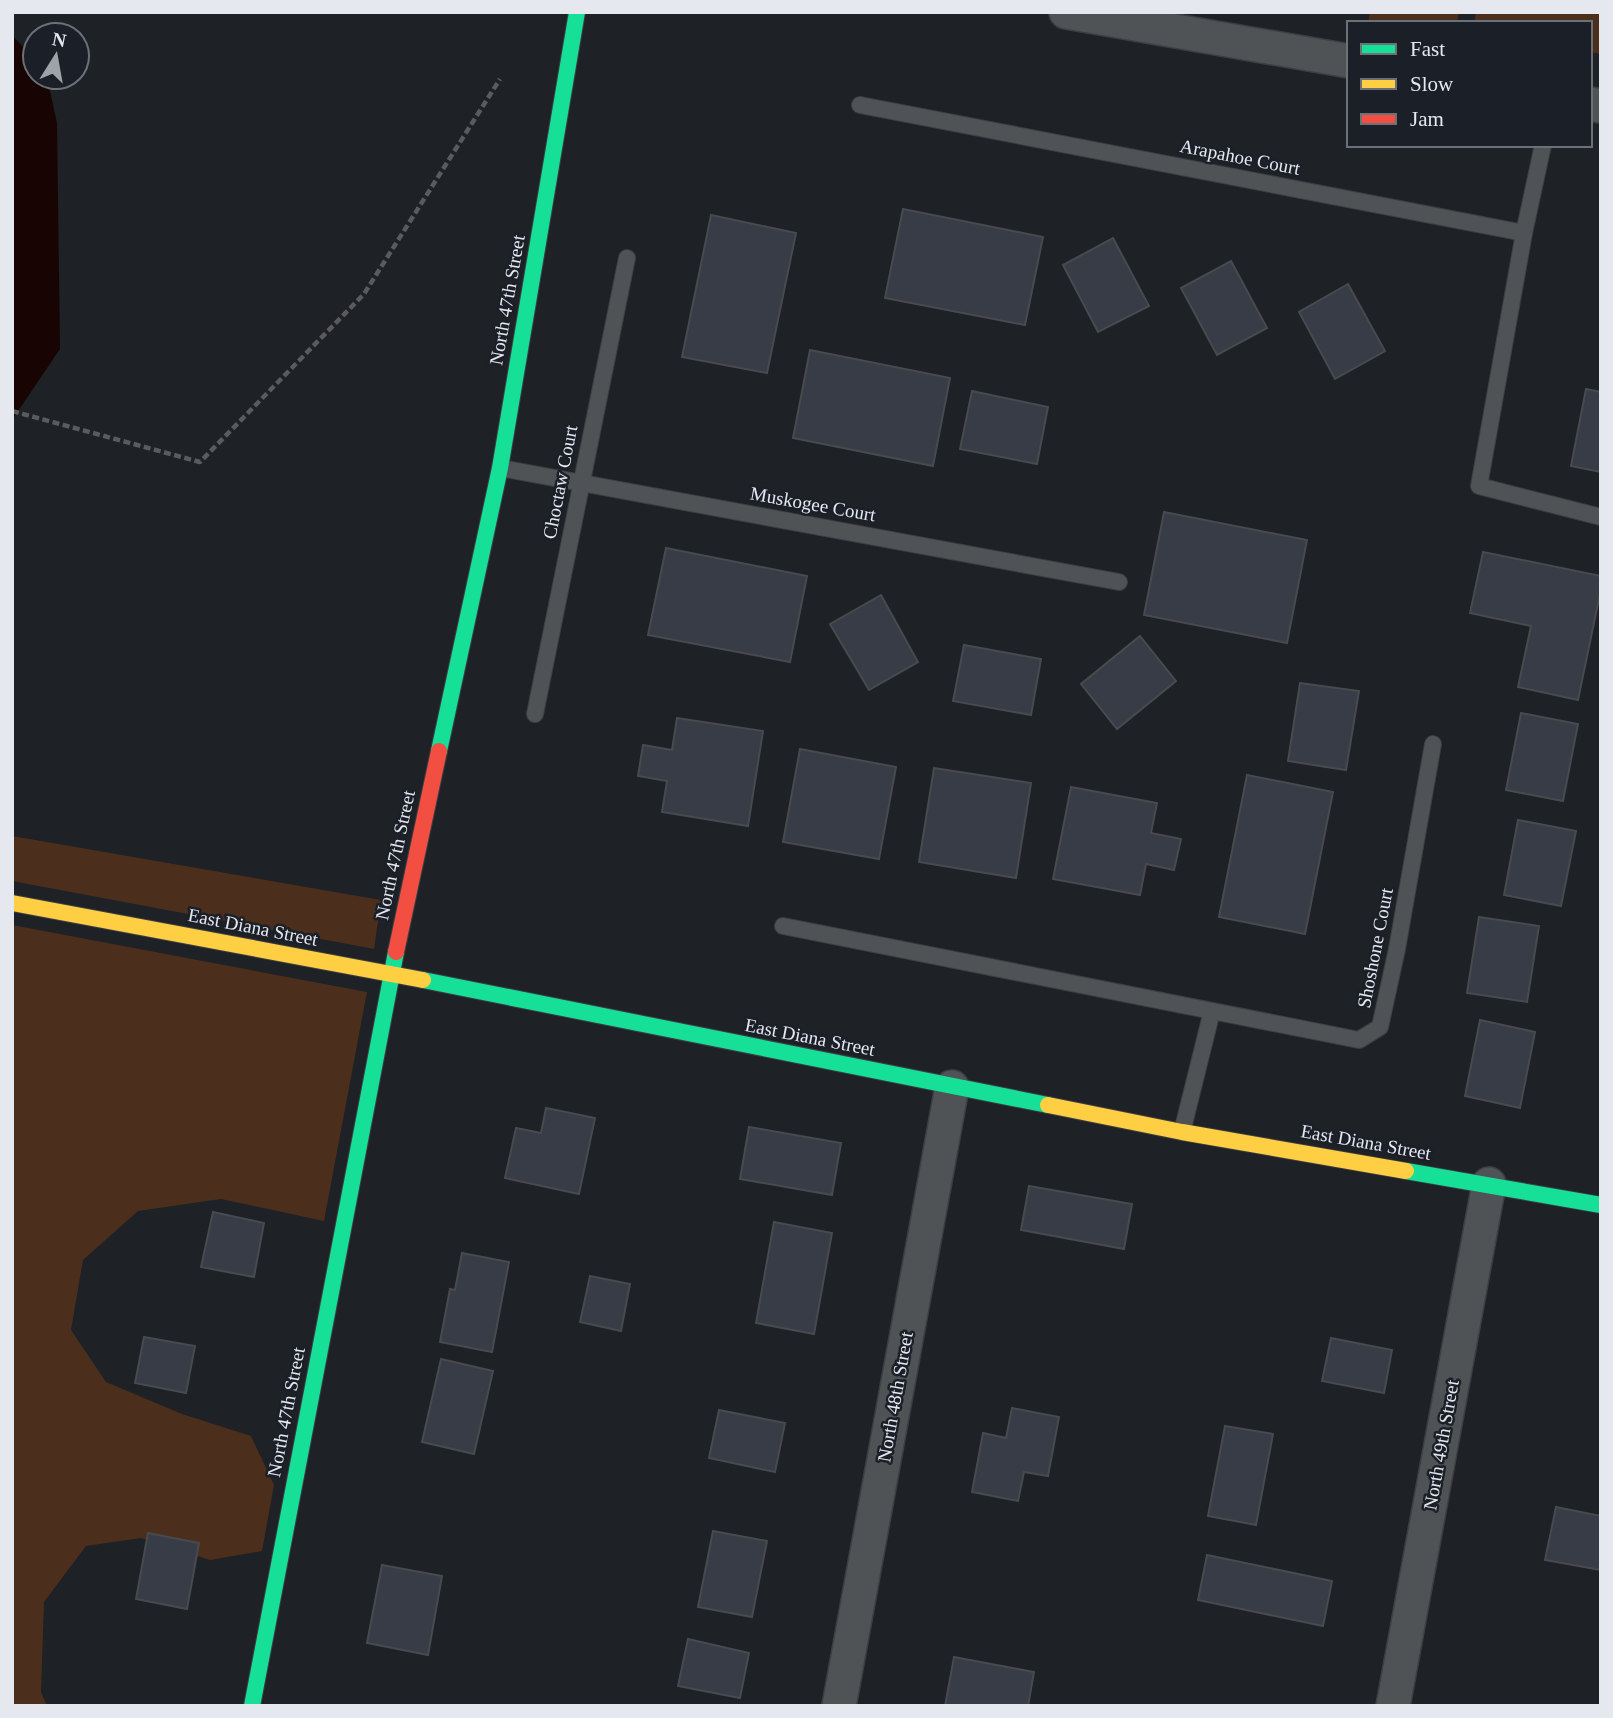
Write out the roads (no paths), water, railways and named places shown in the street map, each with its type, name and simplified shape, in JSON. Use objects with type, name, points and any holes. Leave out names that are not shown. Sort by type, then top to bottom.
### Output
[{"type":"street","name":"North 47th Street","points":[[252,1706],[391,974],[500,468],[577,12]]},
{"type":"street","points":[[1066,12],[1347,61]]},
{"type":"street","name":"East Diana Street","points":[[12,903],[391,974],[1182,1132],[1601,1205]]},
{"type":"street","name":"North 48th Street","points":[[839,1706],[952,1087]]},
{"type":"street","name":"North 49th Street","points":[[1393,1706],[1489,1184]]},
{"type":"lane","name":"Arapahoe Court","points":[[860,105],[1524,233]]},
{"type":"lane","points":[[1543,147],[1524,233],[1479,486],[1601,517]]},
{"type":"lane","name":"Choctaw Court","points":[[535,713],[627,258]]},
{"type":"lane","name":"Muskogee Court","points":[[500,468],[1119,582]]},
{"type":"lane","name":"Shoshone Court","points":[[783,926],[1359,1040],[1380,1027],[1397,949],[1433,744]]},
{"type":"lane","points":[[1182,1132],[1212,1012]]}]
